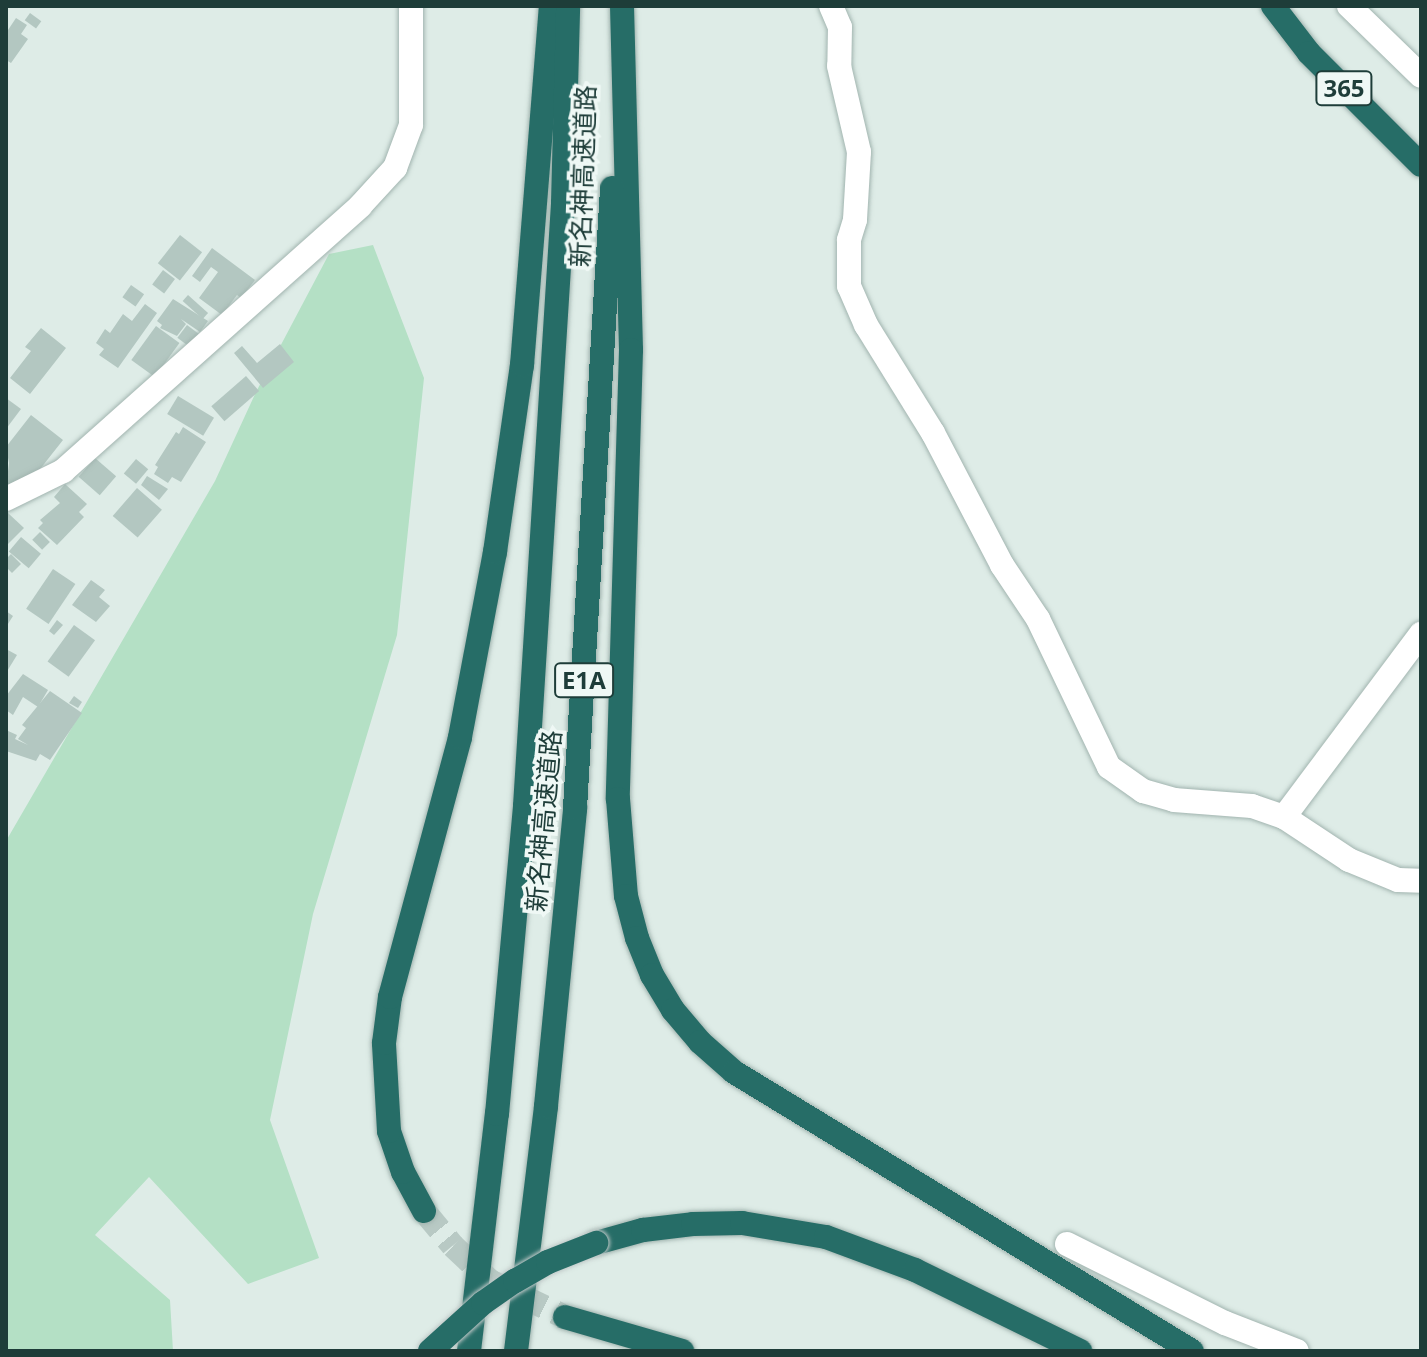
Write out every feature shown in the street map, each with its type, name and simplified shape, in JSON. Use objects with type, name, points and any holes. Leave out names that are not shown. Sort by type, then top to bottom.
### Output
[{"type":"highway","points":[[424,1211],[403,1172],[389,1131],[384,1086],[384,1043],[390,997],[460,737],[495,552],[522,365],[551,6]]},
{"type":"highway","name":"新名神高速道路","points":[[469,1351],[497,1114],[525,806],[563,203],[568,6]]},
{"type":"highway","points":[[619,6],[631,350],[618,799],[626,896],[637,938],[652,975],[673,1010],[700,1042],[734,1072],[1192,1351]]},
{"type":"highway","name":"新名神高速道路","points":[[516,1351],[546,1106],[575,808],[597,487],[619,6]]},
{"type":"highway","name":"365","points":[[1273,6],[1309,53],[1421,165]]},
{"type":"highway","points":[[430,1351],[483,1303],[548,1262],[596,1243],[643,1230],[693,1224],[742,1223],[826,1237],[915,1270],[1080,1351]]},
{"type":"highway","points":[[565,1317],[682,1351]]},
{"type":"street","points":[[6,499],[63,471],[360,206],[395,168],[411,125],[411,6]]},
{"type":"street","points":[[831,6],[840,27],[839,66],[859,152],[855,220],[849,240],[849,286],[866,325],[933,433],[1002,565],[1038,619],[1109,767],[1143,791],[1174,800],[1252,806],[1284,817],[1349,860],[1398,880],[1421,881]]},
{"type":"street","points":[[1349,6],[1421,76]]},
{"type":"street","points":[[1284,817],[1421,634]]},
{"type":"street","points":[[1067,1244],[1225,1323],[1297,1351]]},
{"type":"green space","points":[[373,245],[424,378],[397,635],[313,914],[270,1120],[319,1258],[248,1284],[149,1177],[95,1235],[170,1300],[173,1351],[6,1351],[6,841],[215,481],[256,392],[329,254]]},
{"type":"building","points":[[30,13],[41,21],[36,29],[25,20]]},
{"type":"building","points":[[16,18],[27,25],[21,34],[28,39],[11,63],[6,60],[6,33]]},
{"type":"building","points":[[180,235],[202,252],[180,281],[158,263]]},
{"type":"building","points":[[212,248],[255,280],[241,298],[237,295],[222,315],[199,298],[218,272],[211,267],[200,282],[192,276]]},
{"type":"building","points":[[163,270],[175,279],[164,293],[152,284]]},
{"type":"building","points":[[131,285],[144,294],[136,306],[122,297]]},
{"type":"building","points":[[188,295],[208,313],[203,319],[183,301]]},
{"type":"building","points":[[173,299],[208,321],[200,332],[181,319],[186,324],[177,336],[160,328],[162,325],[157,321]]},
{"type":"building","points":[[145,304],[157,313],[118,368],[99,355],[104,349],[96,343],[105,329],[110,333],[123,314],[132,321]]},
{"type":"building","points":[[187,325],[199,334],[189,347],[177,338]]},
{"type":"building","points":[[156,326],[179,343],[155,377],[131,360]]},
{"type":"building","points":[[41,328],[66,348],[30,394],[10,378],[31,351],[25,347]]},
{"type":"building","points":[[280,344],[294,362],[263,388],[234,353],[242,346],[257,363]]},
{"type":"building","points":[[246,376],[259,391],[224,421],[211,406]]},
{"type":"building","points":[[178,396],[214,418],[203,436],[167,414]]},
{"type":"building","points":[[6,398],[21,409],[6,429]]},
{"type":"building","points":[[31,415],[63,440],[33,478],[6,488],[9,463],[6,447]]},
{"type":"building","points":[[183,427],[206,442],[181,482],[172,477],[168,483],[154,474],[158,467],[155,465],[176,432],[179,434]]},
{"type":"building","points":[[95,458],[116,476],[100,495],[79,477]]},
{"type":"building","points":[[136,459],[148,469],[136,484],[124,474]]},
{"type":"building","points":[[147,476],[168,489],[159,500],[141,485]]},
{"type":"building","points":[[65,484],[87,504],[79,512],[84,517],[57,545],[38,528],[43,523],[40,520],[60,503],[54,497]]},
{"type":"building","points":[[137,488],[162,510],[138,538],[113,516]]},
{"type":"building","points":[[8,513],[24,528],[6,546],[6,515]]},
{"type":"building","points":[[40,532],[50,542],[42,550],[32,540]]},
{"type":"building","points":[[21,537],[41,554],[29,568],[9,552]]},
{"type":"building","points":[[11,554],[21,564],[12,573],[6,567],[6,559]]},
{"type":"building","points":[[53,569],[75,584],[49,624],[26,609]]},
{"type":"building","points":[[91,580],[105,590],[99,597],[110,606],[96,622],[72,605]]},
{"type":"building","points":[[6,611],[13,616],[6,627]]},
{"type":"building","points":[[57,620],[63,625],[54,635],[49,631]]},
{"type":"building","points":[[74,625],[95,640],[69,677],[48,661]]},
{"type":"building","points":[[6,649],[17,655],[6,673]]},
{"type":"building","points":[[23,674],[48,690],[38,707],[23,697],[13,715],[6,710],[6,696]]},
{"type":"building","points":[[50,691],[82,713],[50,760],[40,754],[36,761],[6,751],[6,730],[17,735],[15,739],[28,745],[18,739],[26,728],[22,725]]},
{"type":"building","points":[[74,696],[82,702],[78,708],[69,703]]},
{"type":"tunnel","points":[[424,1211],[453,1246],[490,1281],[565,1317]]}]
